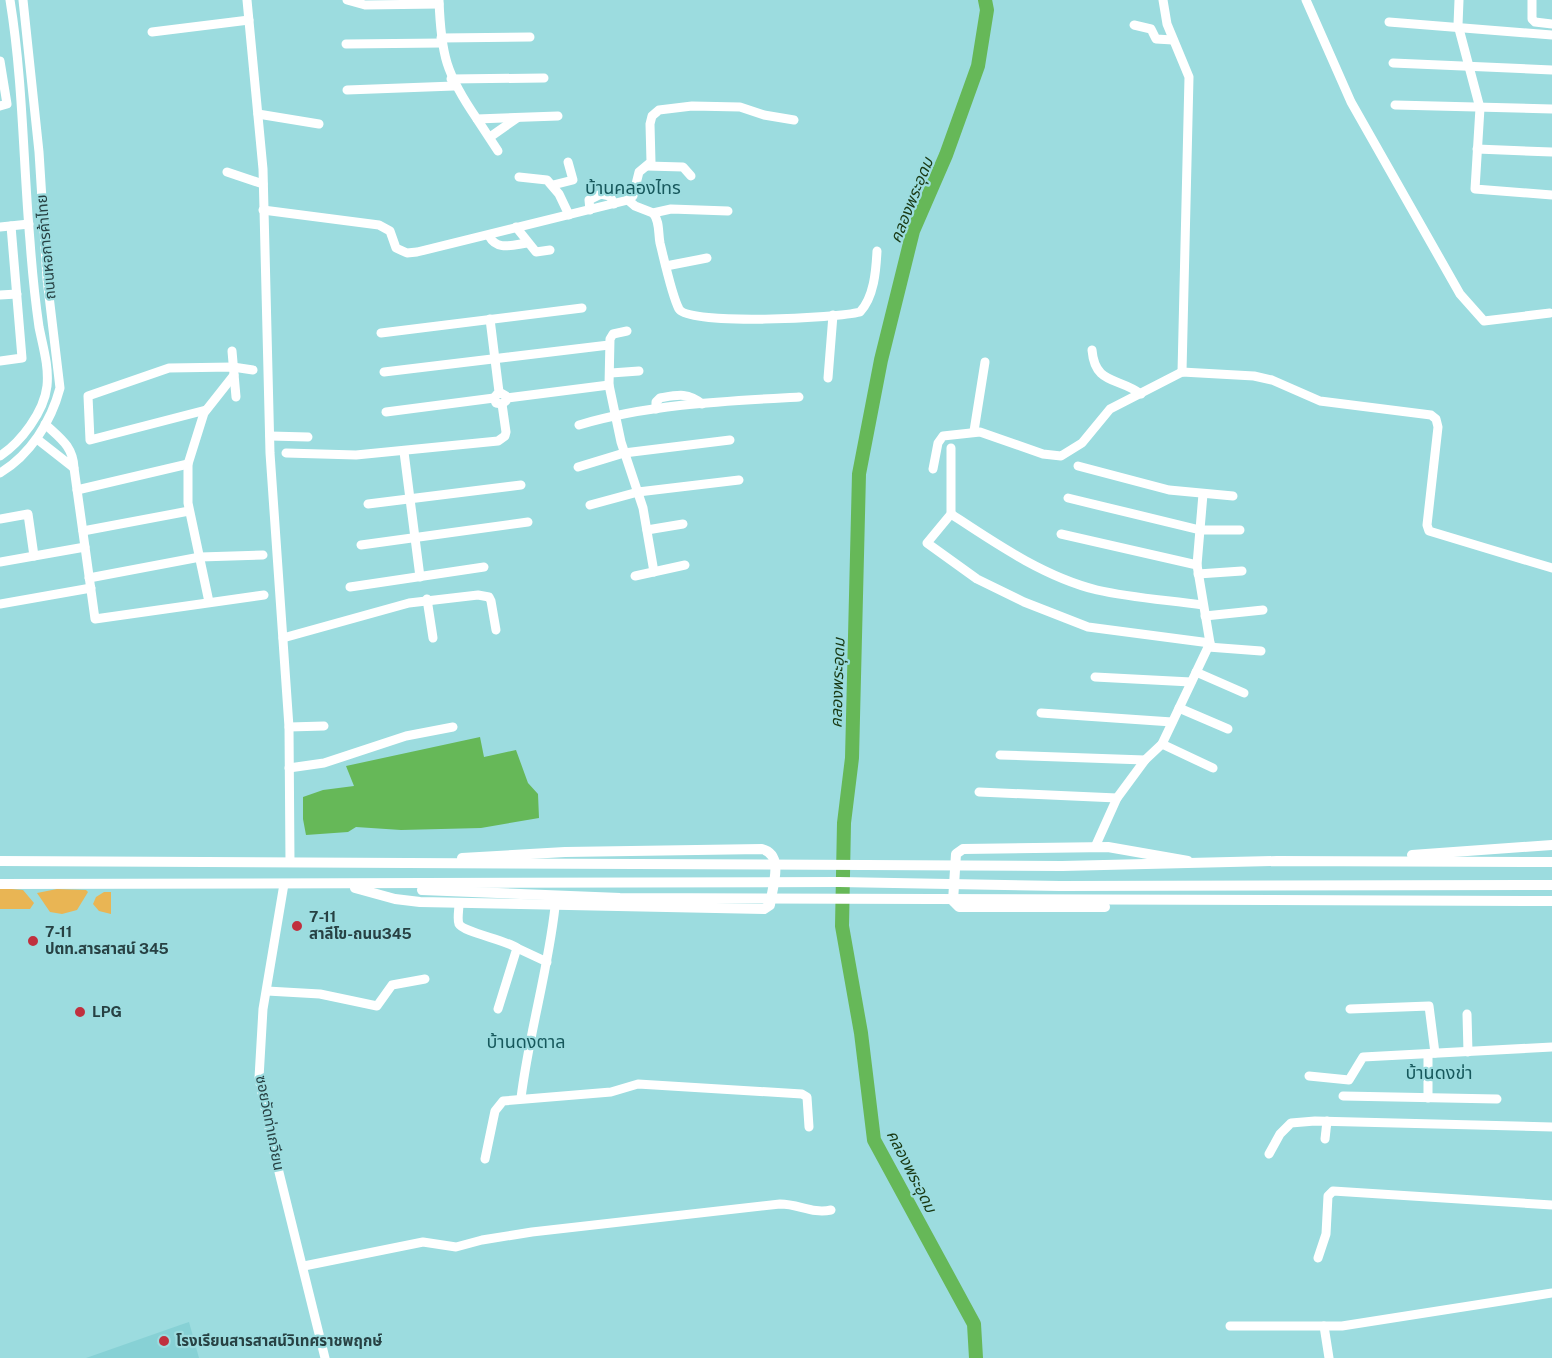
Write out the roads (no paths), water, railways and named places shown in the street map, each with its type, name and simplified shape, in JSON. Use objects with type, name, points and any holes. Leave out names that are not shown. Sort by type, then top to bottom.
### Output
[{"type":"main road","points":[[1385,860],[1431,853],[1552,844]]},
{"type":"main road","points":[[1131,902],[1116,906],[1079,908],[954,905],[956,854],[959,850],[1120,847],[1179,857],[1195,863]]},
{"type":"main road","points":[[344,884],[395,899],[459,904],[764,909],[770,905],[776,860],[772,853],[762,849],[512,854],[399,864]]},
{"type":"main road","points":[[0,861],[1062,866],[1385,860],[1552,862]]},
{"type":"main road","points":[[0,884],[839,882],[1060,886],[1552,885]]},
{"type":"main road","points":[[386,884],[459,893],[620,898],[1059,899],[1131,902],[1552,901]]},
{"type":"street","name":"ถนนหอการค้าไทย","points":[[0,456],[23,434],[38,411],[47,388],[48,369],[39,326],[29,224],[22,98],[9,0]]},
{"type":"street","name":"ถนนหอการค้าไทย","points":[[0,473],[25,454],[37,439],[60,388],[47,282],[39,152],[22,0]]},
{"type":"street","points":[[247,0],[263,184],[270,436],[279,453],[283,638],[289,727],[290,862]]},
{"type":"street","points":[[347,0],[365,5],[387,2],[439,2],[442,41],[453,83],[498,151]]},
{"type":"street","points":[[1163,0],[1173,40],[1186,68],[1190,88],[1187,125],[1182,372]]},
{"type":"street","points":[[1306,0],[1351,102],[1460,294],[1484,321],[1551,311]]},
{"type":"street","points":[[1459,0],[1458,27],[1480,108],[1474,189],[1552,195]]},
{"type":"street","points":[[1532,0],[1532,19],[1535,22],[1552,24]]},
{"type":"street","points":[[152,32],[249,20]]},
{"type":"street","points":[[1389,22],[1552,35]]},
{"type":"street","points":[[1134,25],[1151,29],[1156,39],[1173,40]]},
{"type":"street","points":[[346,44],[530,36]]},
{"type":"street","points":[[0,61],[7,104],[0,106]]},
{"type":"street","points":[[1393,63],[1552,70]]},
{"type":"street","points":[[347,90],[544,78]]},
{"type":"street","points":[[1395,105],[1552,110]]},
{"type":"street","points":[[263,210],[379,225],[390,231],[396,248],[407,253],[489,236],[516,227],[628,200],[633,196],[639,172],[647,166],[652,151],[650,119],[659,110],[692,106],[740,107],[764,116],[794,120]]},
{"type":"street","points":[[258,114],[319,124]]},
{"type":"street","points":[[477,119],[558,116]]},
{"type":"street","points":[[489,136],[517,118]]},
{"type":"street","points":[[1477,149],[1552,152]]},
{"type":"street","points":[[553,185],[573,180],[568,162]]},
{"type":"street","points":[[647,166],[683,166],[691,176]]},
{"type":"street","points":[[227,172],[263,184]]},
{"type":"street","points":[[519,177],[542,178],[553,185],[569,215]]},
{"type":"street","points":[[628,200],[635,206],[653,213],[671,209],[728,211]]},
{"type":"street","points":[[653,213],[658,221],[666,266],[679,309],[687,315],[741,319],[855,313],[864,307],[875,274],[877,251]]},
{"type":"street","points":[[0,227],[29,224]]},
{"type":"street","points":[[0,361],[22,358],[11,226]]},
{"type":"street","points":[[516,227],[536,252],[550,250]]},
{"type":"street","points":[[489,236],[493,243],[499,246],[527,243]]},
{"type":"street","points":[[666,266],[707,258]]},
{"type":"street","points":[[0,295],[17,294]]},
{"type":"street","points":[[381,333],[582,308]]},
{"type":"street","points":[[828,378],[833,315]]},
{"type":"street","points":[[279,453],[356,455],[498,441],[505,436],[506,432],[490,319]]},
{"type":"street","points":[[627,331],[611,336],[609,385],[624,453],[638,492],[654,572]]},
{"type":"street","points":[[384,372],[609,345]]},
{"type":"street","points":[[1092,350],[1094,366],[1100,375],[1141,394]]},
{"type":"street","points":[[232,351],[236,397]]},
{"type":"street","points":[[974,431],[985,363]]},
{"type":"street","points":[[206,410],[90,440],[88,396],[169,368],[253,370]]},
{"type":"street","points":[[209,602],[189,511],[188,464],[206,410],[234,371]]},
{"type":"street","points":[[611,373],[639,371]]},
{"type":"street","points":[[933,469],[940,438],[949,434],[974,431],[1007,439],[1043,454],[1061,456],[1082,443],[1110,409],[1182,372],[1254,376],[1320,401],[1431,415],[1436,419],[1438,427],[1426,525],[1428,531],[1552,568]]},
{"type":"street","points":[[386,412],[609,385]]},
{"type":"street","points":[[579,425],[614,415],[656,409],[799,397]]},
{"type":"street","points":[[45,424],[67,444],[74,454],[95,619],[264,595]]},
{"type":"street","points":[[270,436],[308,437]]},
{"type":"street","points":[[37,439],[74,468]]},
{"type":"street","points":[[578,467],[624,453],[730,440]]},
{"type":"street","points":[[951,448],[951,514],[927,543],[977,579],[1024,602],[1088,627],[1261,651]]},
{"type":"street","points":[[404,452],[420,577]]},
{"type":"street","points":[[77,490],[188,464]]},
{"type":"street","points":[[1078,466],[1169,490],[1233,496]]},
{"type":"street","points":[[590,505],[638,492],[739,480]]},
{"type":"street","points":[[368,504],[520,485]]},
{"type":"street","points":[[1095,847],[1117,798],[1144,760],[1162,744],[1209,645],[1198,570],[1203,494]]},
{"type":"street","points":[[1068,498],[1200,530],[1240,530]]},
{"type":"street","points":[[83,531],[189,511]]},
{"type":"street","points":[[0,519],[28,514],[34,556]]},
{"type":"street","points":[[951,514],[996,543],[1047,571],[1096,590],[1203,604]]},
{"type":"street","points":[[361,545],[528,522]]},
{"type":"street","points":[[647,530],[683,524]]},
{"type":"street","points":[[1061,534],[1198,570],[1242,571]]},
{"type":"street","points":[[0,562],[85,547]]},
{"type":"street","points":[[0,604],[200,557],[263,555]]},
{"type":"street","points":[[635,576],[685,565]]},
{"type":"street","points":[[350,587],[484,567]]},
{"type":"street","points":[[283,638],[427,599],[478,595],[489,597],[496,630]]},
{"type":"street","points":[[427,599],[433,638]]},
{"type":"street","points":[[1205,616],[1263,610]]},
{"type":"street","points":[[1196,672],[1244,693]]},
{"type":"street","points":[[1095,677],[1191,682]]},
{"type":"street","points":[[1179,708],[1228,729]]},
{"type":"street","points":[[1041,713],[1173,722]]},
{"type":"street","points":[[289,727],[324,726]]},
{"type":"street","points":[[289,768],[324,763],[406,736],[453,727]]},
{"type":"street","points":[[1162,744],[1213,768]]},
{"type":"street","points":[[1000,754],[1144,760]]},
{"type":"street","points":[[979,792],[1117,798]]},
{"type":"street","name":"ซอยวัดท่าเกวียน","points":[[284,884],[267,991],[260,1063],[262,1096],[325,1358]]},
{"type":"street","points":[[459,904],[458,921],[463,928],[500,939],[547,962]]},
{"type":"street","points":[[521,1098],[527,1052],[547,962],[555,907]]},
{"type":"street","points":[[498,1009],[517,948]]},
{"type":"street","points":[[267,991],[320,994],[376,1006],[392,985],[425,979]]},
{"type":"street","points":[[1350,1009],[1429,1006],[1431,1054],[1428,1098]]},
{"type":"street","points":[[1467,1014],[1468,1052]]},
{"type":"street","points":[[1309,1076],[1349,1080],[1363,1057],[1552,1047]]},
{"type":"street","points":[[485,1159],[495,1111],[503,1101],[611,1092],[638,1084],[802,1094],[808,1100],[809,1127]]},
{"type":"street","points":[[1343,1096],[1497,1099]]},
{"type":"street","points":[[1269,1154],[1284,1127],[1291,1123],[1327,1121],[1552,1127]]},
{"type":"street","points":[[1325,1139],[1327,1121]]},
{"type":"street","points":[[1318,1258],[1325,1241],[1328,1196],[1333,1191],[1552,1205]]},
{"type":"street","points":[[304,1266],[423,1242],[456,1247],[482,1240],[532,1232],[780,1204],[803,1207],[816,1213],[831,1210]]},
{"type":"street","points":[[1230,1326],[1355,1324],[1552,1293]]},
{"type":"street","points":[[1324,1326],[1329,1358]]},
{"type":"waterway","name":"คลองพระอุดม","points":[[976,1358],[974,1324],[874,1140],[861,1033],[842,926],[844,823],[852,758],[859,474],[881,360],[913,231],[946,155],[978,66],[987,10],[985,0]]},
{"type":"place","name":"7-11 สาลีโข-ถนน345","points":[[297,926]]},
{"type":"place","name":"7-11 ปตท.สารสาสน์ 345","points":[[33,941]]},
{"type":"place","name":"LPG","points":[[80,1012]]},
{"type":"place","name":"โรงเรียนสารสาสน์วิเทศราชพฤกษ์","points":[[164,1341]]},
{"type":"district","name":"บ้านคลองไทร","points":[[633,188]]},
{"type":"district","name":"บ้านดงตาล","points":[[526,1042]]},
{"type":"district","name":"บ้านดงข่า","points":[[1439,1073]]}]
